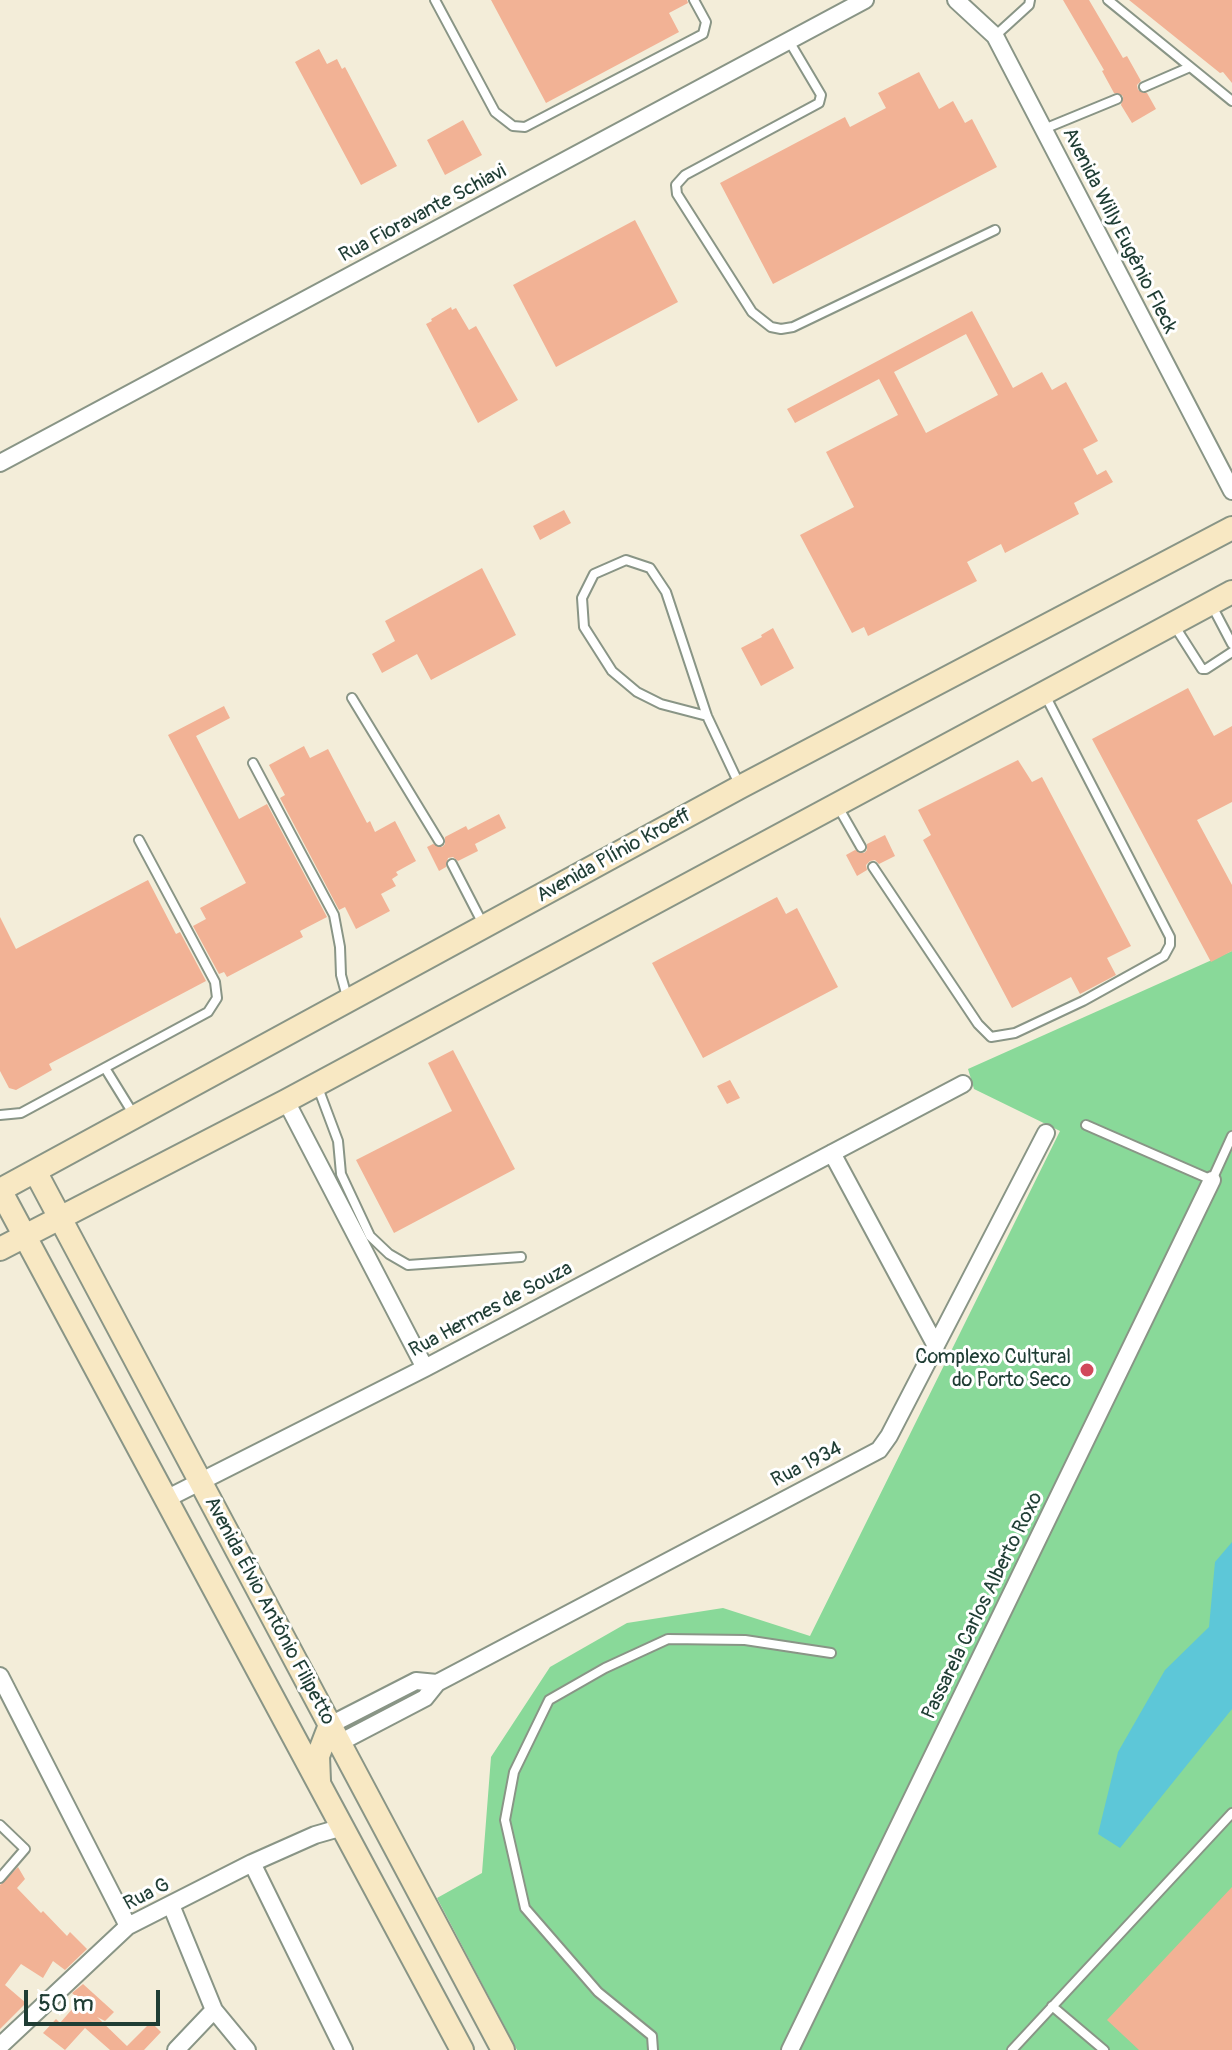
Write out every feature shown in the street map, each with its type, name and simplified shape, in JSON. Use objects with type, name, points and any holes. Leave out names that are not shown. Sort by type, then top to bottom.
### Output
[{"type":"main road","name":"Avenida Plínio Kroeff","points":[[0,1190],[740,787],[1232,528]]},
{"type":"main road","points":[[0,1249],[286,1101],[1232,592]]},
{"type":"main road","name":"Avenida Élvio Antônio Filipetto","points":[[35,1171],[200,1482],[330,1737],[503,2050]]},
{"type":"main road","name":"Avenida Élvio Antônio Filipetto","points":[[0,1190],[462,2050]]},
{"type":"main road","points":[[285,1720],[305,1736],[330,1737],[317,1769],[320,1786]]},
{"type":"street","name":"Rua Fioravante Schiavi","points":[[0,463],[865,0]]},
{"type":"street","name":"Avenida Willy Eugênio Fleck","points":[[956,0],[995,36],[1232,491]]},
{"type":"street","name":"Rua Hermes de Souza","points":[[166,1499],[425,1368],[963,1084]]},
{"type":"street","points":[[286,1101],[425,1368]]},
{"type":"street","name":"Rua 1934","points":[[330,1737],[416,1681],[437,1683],[879,1450],[885,1444],[1046,1133]]},
{"type":"street","points":[[832,1153],[936,1346]]},
{"type":"street","name":"Passarela Carlos Alberto Roxo","points":[[790,2050],[1212,1180]]},
{"type":"street","points":[[0,1676],[128,1926]]},
{"type":"street","name":"Rua G","points":[[0,2046],[128,1926],[252,1863],[315,1835],[343,1827]]},
{"type":"street","points":[[252,1863],[344,2050]]},
{"type":"street","points":[[171,1905],[214,2010],[247,2050]]},
{"type":"street","points":[[176,2050],[214,2010]]},
{"type":"lane","points":[[435,0],[495,112],[504,122],[525,127],[703,34],[706,22],[694,0]]},
{"type":"lane","points":[[995,36],[1029,5],[1030,0]]},
{"type":"lane","points":[[1108,0],[1232,101]]},
{"type":"lane","points":[[789,41],[821,95],[819,103],[685,175],[676,185],[677,194],[752,312],[771,327],[793,327],[995,230]]},
{"type":"lane","points":[[1144,87],[1190,67]]},
{"type":"lane","points":[[1044,129],[1117,99]]},
{"type":"lane","points":[[707,716],[661,704],[637,692],[612,671],[584,627],[582,598],[594,574],[626,560],[650,568],[666,592],[707,716],[740,787]]},
{"type":"lane","points":[[1210,603],[1232,644]]},
{"type":"lane","points":[[1173,623],[1202,669],[1232,652]]},
{"type":"lane","points":[[873,867],[978,1024],[991,1037],[1015,1033],[1083,1001],[1164,956],[1170,945],[1170,937],[1044,693]]},
{"type":"lane","points":[[352,698],[439,841]]},
{"type":"lane","points":[[253,763],[334,915],[341,975],[348,1001]]},
{"type":"lane","points":[[837,804],[861,847]]},
{"type":"lane","points":[[0,1115],[21,1113],[105,1068],[208,1012],[217,998],[215,982],[139,840]]},
{"type":"lane","points":[[452,864],[484,927]]},
{"type":"lane","points":[[105,1068],[135,1116]]},
{"type":"lane","points":[[316,1084],[338,1141],[341,1174],[370,1236],[389,1254],[408,1265],[521,1257]]},
{"type":"lane","points":[[1086,1125],[1212,1180],[1232,1136]]},
{"type":"lane","points":[[653,2050],[652,2036],[598,1992],[525,1908],[505,1820],[514,1772],[549,1700],[605,1668],[668,1639],[745,1640],[831,1653]]},
{"type":"lane","points":[[1012,2050],[1232,1813]]},
{"type":"lane","points":[[0,1825],[25,1849],[0,1878]]},
{"type":"lane","points":[[1052,2006],[1104,2050]]},
{"type":"green space","name":"Complexo Cultural do Porto Seco","points":[[1232,951],[1232,2050],[517,2050],[437,1898],[482,1873],[491,1757],[550,1667],[627,1623],[723,1608],[810,1636],[1060,1131],[974,1089],[968,1069]]},
{"type":"water","points":[[1232,1542],[1232,1709],[1120,1848],[1098,1834],[1118,1752],[1165,1670],[1209,1627],[1215,1562]]},
{"type":"building","points":[[491,0],[687,0],[688,3],[669,13],[679,32],[546,103]]},
{"type":"building","points":[[1063,0],[1089,0],[1123,58],[1127,56],[1141,81],[1137,85],[1138,90],[1147,93],[1156,109],[1132,123],[1121,105],[1123,96],[1114,93]]},
{"type":"building","points":[[1129,0],[1232,0],[1232,83],[1223,72],[1220,73]]},
{"type":"building","points":[[319,49],[327,64],[337,59],[342,69],[345,67],[397,166],[361,185],[295,62]]},
{"type":"building","points":[[919,72],[939,109],[953,101],[965,123],[972,119],[997,167],[773,284],[720,183],[845,117],[850,127],[886,108],[878,93]]},
{"type":"building","points":[[463,120],[482,155],[445,175],[427,140]]},
{"type":"building","points":[[635,220],[678,302],[556,367],[513,285]]},
{"type":"building","points":[[451,307],[452,310],[456,308],[469,330],[476,326],[518,400],[478,423],[426,324]]},
{"type":"building","points":[[972,311],[1013,388],[1042,372],[1052,390],[1066,382],[1098,441],[1083,449],[1097,475],[1106,470],[1113,482],[1074,503],[1079,514],[1005,553],[1001,544],[967,562],[977,581],[868,636],[864,627],[852,633],[800,535],[854,507],[826,452],[898,415],[879,379],[795,423],[787,409]],"holes":[[[966,334],[998,395],[926,433],[894,372]]]},
{"type":"building","points":[[564,510],[571,523],[540,540],[533,526]]},
{"type":"building","points":[[482,568],[516,635],[431,680],[417,654],[382,673],[372,654],[395,641],[385,621]]},
{"type":"building","points":[[773,628],[794,668],[761,686],[741,648]]},
{"type":"building","points":[[1188,688],[1214,736],[1232,726],[1232,802],[1197,820],[1232,885],[1232,951],[1211,962],[1092,739]]},
{"type":"building","points":[[224,706],[230,718],[196,736],[239,819],[267,804],[327,917],[300,931],[303,937],[227,977],[224,972],[219,974],[193,926],[206,919],[200,908],[246,883],[168,735]]},
{"type":"building","points":[[304,746],[310,758],[328,749],[367,823],[370,821],[375,832],[395,821],[416,861],[396,872],[398,875],[392,879],[396,886],[381,894],[390,911],[356,929],[345,907],[339,910],[280,798],[285,795],[269,765]]},
{"type":"building","points":[[1018,760],[1032,782],[1042,777],[1131,946],[1107,958],[1116,975],[1080,994],[1071,977],[1012,1008],[923,840],[931,835],[918,810]]},
{"type":"building","points":[[499,814],[506,828],[475,844],[478,851],[458,861],[448,858],[446,867],[439,871],[427,847],[433,844],[442,847],[445,837],[466,826],[468,830]]},
{"type":"building","points":[[885,835],[895,856],[879,864],[875,860],[870,861],[866,865],[867,870],[857,876],[846,855],[855,850],[864,853],[867,844]]},
{"type":"building","points":[[148,880],[176,934],[180,932],[206,981],[49,1064],[52,1070],[16,1090],[9,1088],[0,1071],[0,917],[16,949]]},
{"type":"building","points":[[777,897],[786,914],[797,908],[838,987],[703,1058],[652,963]]},
{"type":"building","points":[[453,1050],[515,1169],[394,1233],[356,1160],[452,1111],[428,1063]]},
{"type":"building","points":[[730,1080],[740,1098],[727,1104],[717,1086]]},
{"type":"building","points":[[18,1867],[25,1879],[17,1888],[67,1936],[70,1932],[87,1949],[65,1970],[53,1961],[43,1978],[21,1964],[5,1985],[26,2003],[0,2029],[0,1885]]},
{"type":"building","points":[[1232,1887],[1232,2050],[1139,2050],[1107,2020]]},
{"type":"building","points":[[83,1984],[114,2012],[105,2021],[97,2017],[127,2046],[151,2022],[161,2032],[144,2050],[110,2050],[85,2028],[65,2050],[43,2033],[56,2019],[60,2023],[80,2000],[72,1993]]},
{"type":"place","name":"Complexo Cultural do Porto Seco","points":[[1087,1370]]}]
